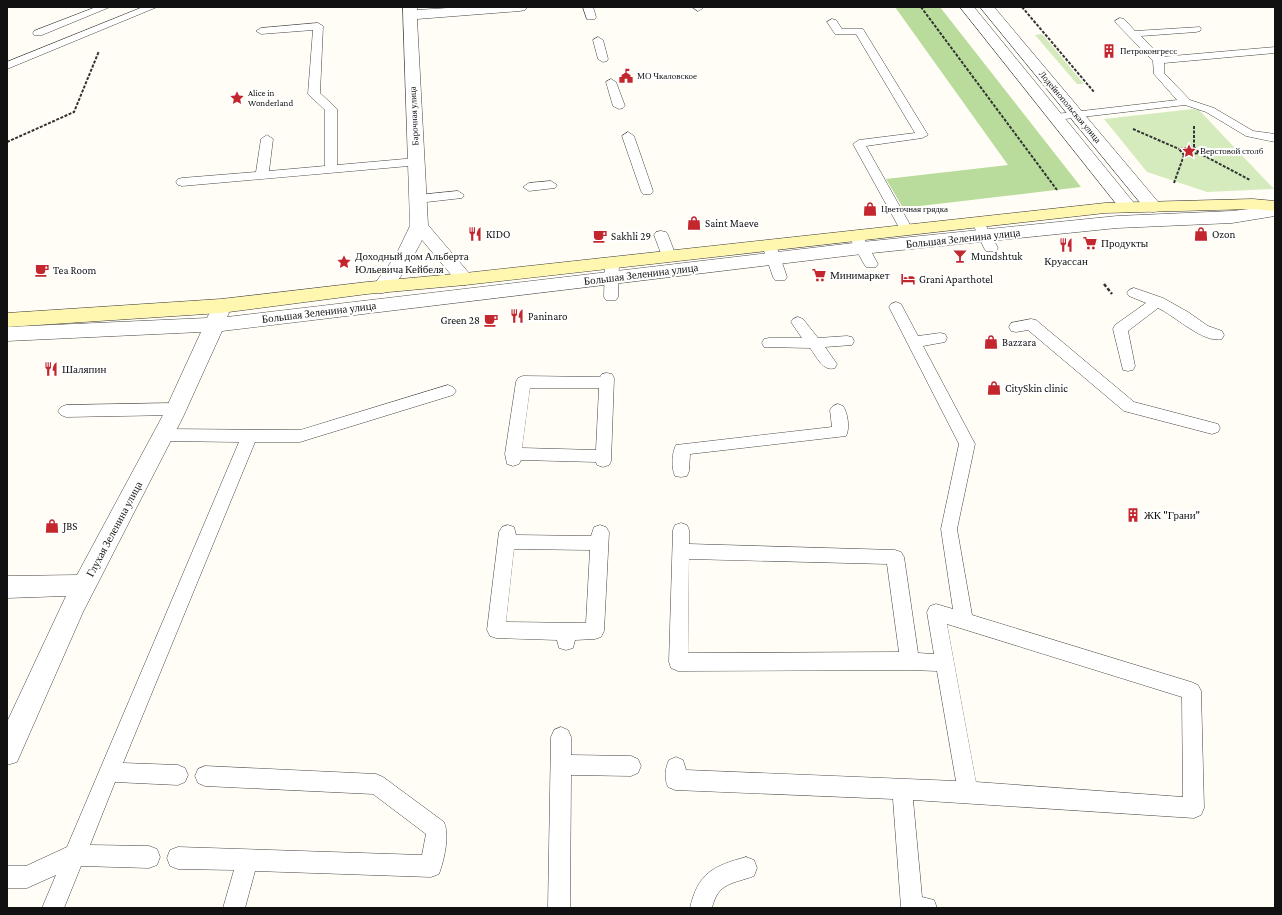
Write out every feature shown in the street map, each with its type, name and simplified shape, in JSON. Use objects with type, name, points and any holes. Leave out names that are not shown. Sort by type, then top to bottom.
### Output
[{"type":"main road","name":"Большая Зеленина улица","points":[[859,241],[907,230],[984,235],[1128,207],[1253,204],[1275,206]]},
{"type":"main road","name":"Большая Зеленина улица","points":[[7,320],[218,316],[381,287],[465,279],[612,270],[669,256],[771,252]]},
{"type":"street","points":[[410,11],[520,7]]},
{"type":"street","name":"Лодейнопольская улица","points":[[967,7],[1128,207]]},
{"type":"street","name":"Лодейнопольская улица","points":[[987,7],[1153,207]]},
{"type":"street","name":"Барочная улица","points":[[381,287],[396,270],[407,254],[419,226],[410,11]]},
{"type":"street","name":"Большая Зеленина улица","points":[[7,334],[218,316],[859,241],[984,235],[1117,222],[1232,217],[1275,211]]},
{"type":"street","points":[[419,226],[465,279]]},
{"type":"street","name":"Глухая Зеленина улица","points":[[7,752],[84,585],[163,435],[218,316]]},
{"type":"street","points":[[7,587],[84,585]]},
{"type":"lane","points":[[38,33],[106,7]]},
{"type":"lane","points":[[7,66],[152,7]]},
{"type":"lane","points":[[1120,21],[1158,60],[1159,74],[1186,102]]},
{"type":"lane","points":[[832,22],[839,32],[859,31],[922,135],[859,144],[907,230]]},
{"type":"lane","points":[[260,31],[318,26],[314,94],[331,109],[331,169]]},
{"type":"lane","points":[[1133,34],[1196,29]]},
{"type":"lane","points":[[598,40],[603,59]]},
{"type":"lane","points":[[1158,60],[1275,50]]},
{"type":"lane","points":[[611,82],[618,106]]},
{"type":"lane","points":[[1056,117],[1186,102],[1210,110],[1250,134],[1275,138]]},
{"type":"lane","points":[[628,136],[647,191]]},
{"type":"lane","points":[[262,175],[267,139]]},
{"type":"lane","points":[[182,182],[416,162]]},
{"type":"lane","points":[[529,187],[551,185]]},
{"type":"lane","points":[[418,200],[458,195]]},
{"type":"lane","points":[[661,235],[669,256]]},
{"type":"lane","points":[[859,241],[871,264]]},
{"type":"lane","points":[[771,252],[780,277]]},
{"type":"lane","points":[[611,297],[612,270]]},
{"type":"lane","points":[[1134,293],[1158,301],[1182,315],[1206,333],[1218,335]]},
{"type":"lane","points":[[1128,366],[1120,330],[1158,301]]},
{"type":"lane","points":[[896,306],[967,444],[949,529],[964,621]]},
{"type":"lane","points":[[798,322],[830,364]]},
{"type":"lane","points":[[1016,327],[1031,324],[1129,407],[1212,428]]},
{"type":"lane","points":[[915,342],[940,338]]},
{"type":"lane","points":[[769,343],[847,341]]},
{"type":"lane","points":[[607,381],[603,458],[513,457],[523,382],[607,381]]},
{"type":"lane","points":[[163,435],[300,436],[448,391]]},
{"type":"lane","points":[[66,411],[175,409]]},
{"type":"lane","points":[[681,471],[682,450],[840,432],[838,410]]},
{"type":"lane","points":[[53,908],[249,436]]},
{"type":"lane","points":[[681,530],[678,668],[910,661],[945,663]]},
{"type":"lane","points":[[507,537],[600,538],[595,631],[566,638],[496,630],[507,537]]},
{"type":"lane","points":[[681,551],[895,557],[910,661]]},
{"type":"lane","points":[[676,767],[675,780],[968,792],[1194,808],[1191,691],[936,612],[968,792]]},
{"type":"lane","points":[[559,908],[561,737]]},
{"type":"lane","points":[[561,765],[631,766]]},
{"type":"lane","points":[[109,772],[178,775]]},
{"type":"lane","points":[[178,858],[431,866],[437,829],[376,784],[206,776]]},
{"type":"lane","points":[[902,789],[916,908]]},
{"type":"lane","points":[[7,876],[27,877],[75,855],[148,857]]},
{"type":"lane","points":[[234,908],[247,861]]},
{"type":"lane","points":[[701,908],[704,893],[721,875],[746,868]]},
{"type":"path","points":[[921,7],[1057,190]]},
{"type":"path","points":[[1022,7],[1110,111]]},
{"type":"path","points":[[7,142],[74,112],[110,24]]},
{"type":"path","points":[[1094,113],[1179,149],[1184,155]]},
{"type":"path","points":[[1179,149],[1194,147],[1199,153],[1254,182]]},
{"type":"path","points":[[1184,155],[1199,153]]},
{"type":"path","points":[[1172,185],[1184,155]]},
{"type":"green space","points":[[895,7],[940,7],[1081,187],[903,208],[886,179],[1008,165]]},
{"type":"green space","points":[[1042,34],[1084,84],[1077,84],[1035,35]]},
{"type":"green space","points":[[1193,109],[1199,110],[1274,189],[1207,192],[1147,172],[1104,119]]},
{"type":"place","name":"Петроконгресс","points":[[1109,51]]},
{"type":"place","name":"МО Чкаловское","points":[[626,76]]},
{"type":"place","name":"Alice in Wonderland","points":[[237,98]]},
{"type":"place","name":"Верстовой столб","points":[[1189,151]]},
{"type":"place","name":"Цветочная грядка","points":[[870,209]]},
{"type":"place","name":"Saint Maeve","points":[[694,223]]},
{"type":"place","name":"KIDO","points":[[475,234]]},
{"type":"place","name":"Ozon","points":[[1201,234]]},
{"type":"place","name":"Sakhli 29","points":[[600,236]]},
{"type":"place","name":"Продукты","points":[[1090,243]]},
{"type":"place","name":"Круассан","points":[[1066,245]]},
{"type":"place","name":"Mundshtuk","points":[[960,256]]},
{"type":"place","name":"Доходный дом Альберта Юльевича Кейбеля","points":[[344,262]]},
{"type":"place","name":"Tea Room","points":[[42,270]]},
{"type":"place","name":"Минимаркет","points":[[819,275]]},
{"type":"place","name":"Grani Aparthotel","points":[[908,279]]},
{"type":"place","name":"Paninaro","points":[[517,316]]},
{"type":"place","name":"Green 28","points":[[491,320]]},
{"type":"place","name":"Bazzara","points":[[991,342]]},
{"type":"place","name":"Шаляпин","points":[[51,369]]},
{"type":"place","name":"CitySkin clinic","points":[[994,388]]},
{"type":"place","name":"ЖК \"Грани\"","points":[[1133,515]]},
{"type":"place","name":"JBS","points":[[52,526]]}]
